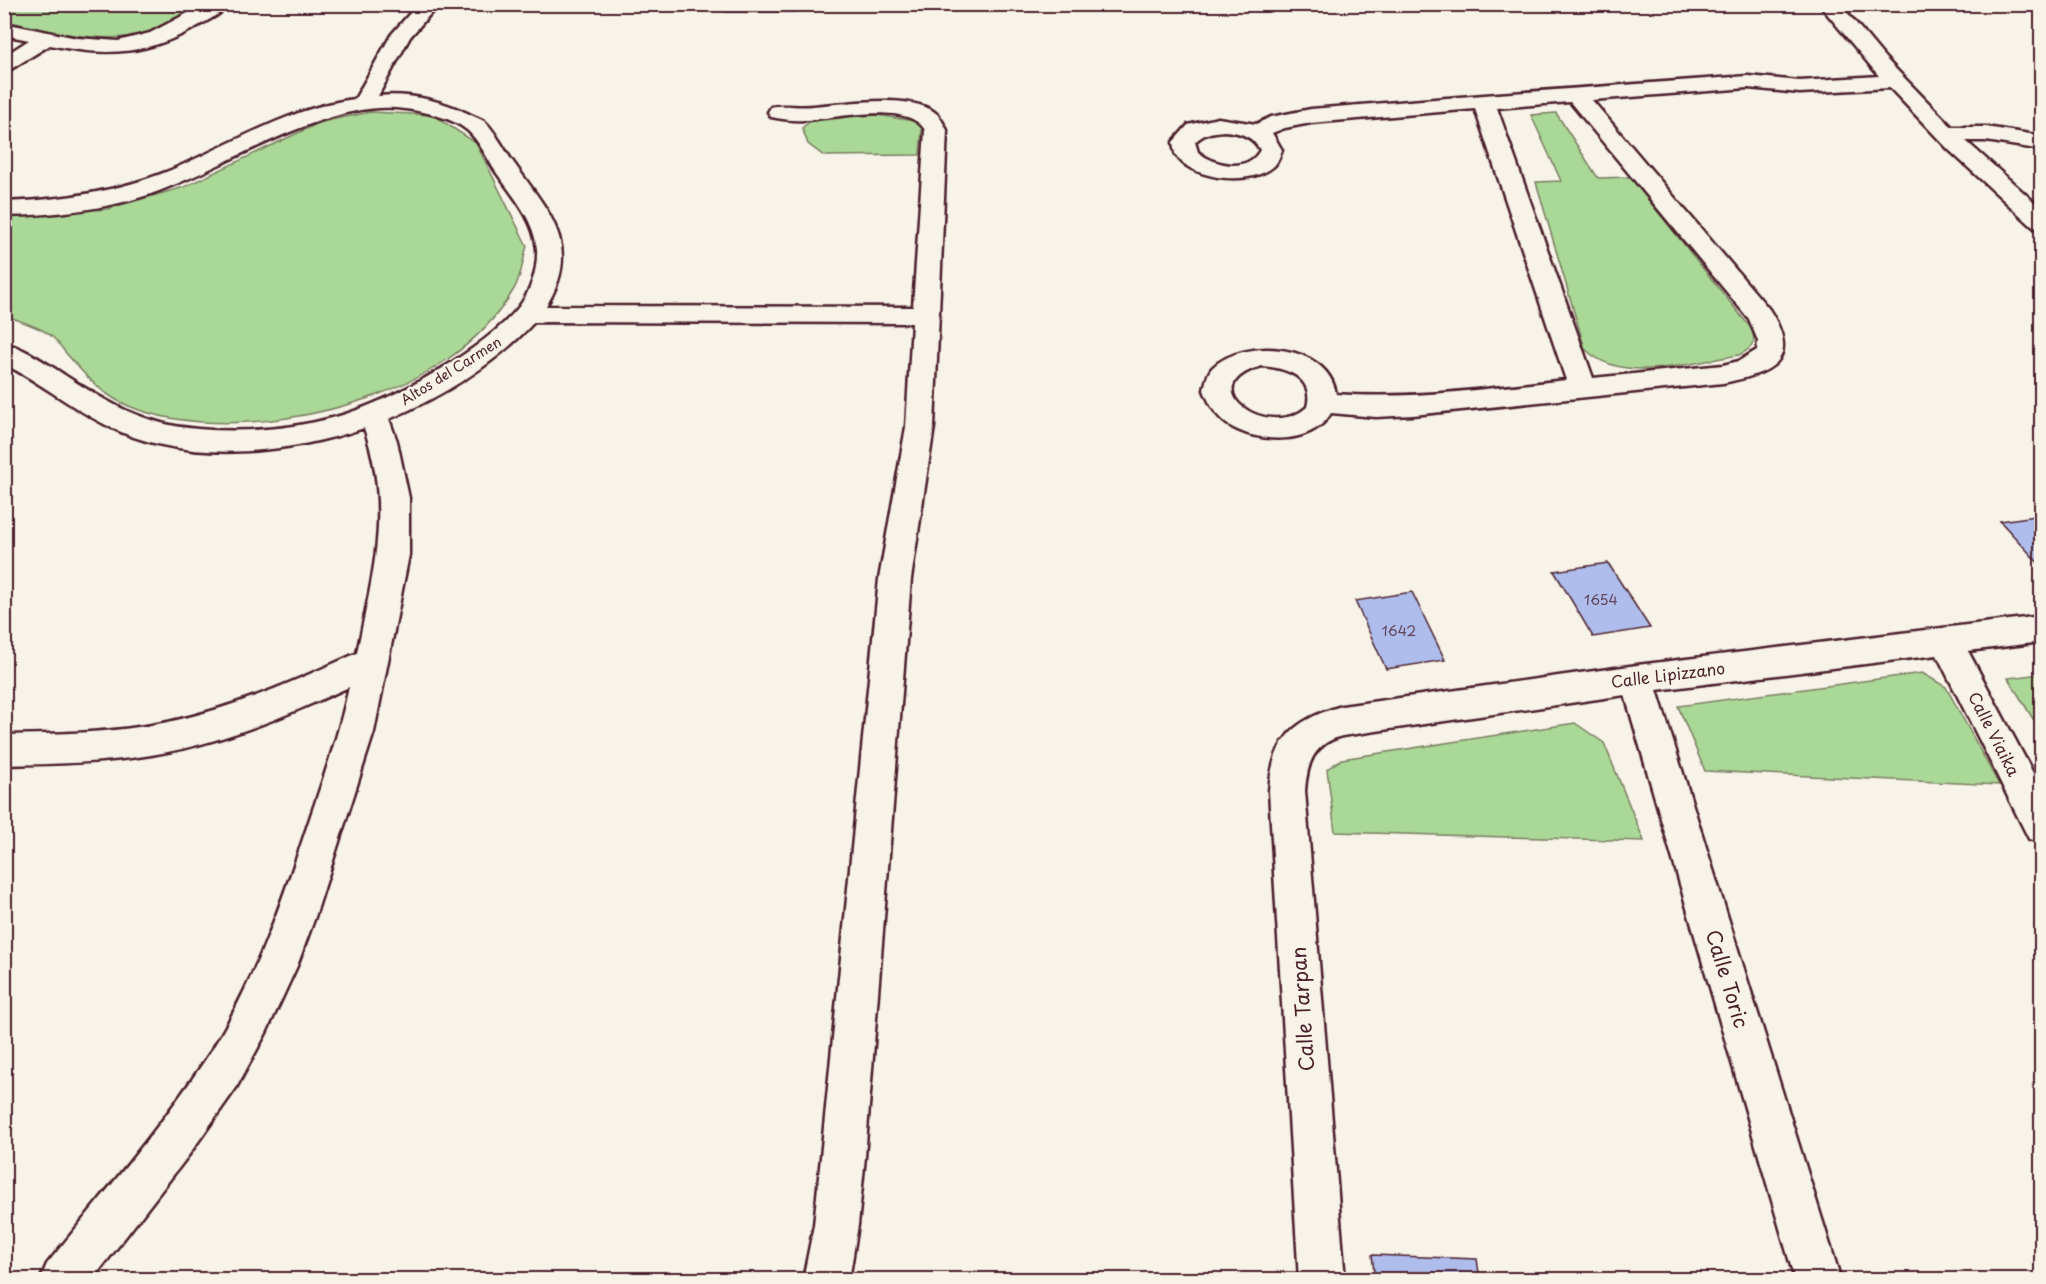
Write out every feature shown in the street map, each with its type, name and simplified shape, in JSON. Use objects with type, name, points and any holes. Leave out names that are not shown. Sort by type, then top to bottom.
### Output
[{"type":"street","points":[[4,29],[106,48],[127,46],[152,39],[219,4]]},
{"type":"street","points":[[363,104],[401,35],[429,4]]},
{"type":"street","points":[[728,4],[796,4]]},
{"type":"street","points":[[1829,4],[1894,81],[2042,222]]},
{"type":"street","points":[[4,65],[49,37]]},
{"type":"street","points":[[1854,62],[1876,60]]},
{"type":"street","points":[[1748,82],[1769,73],[1833,65]]},
{"type":"street","points":[[1256,132],[1279,122],[1311,116],[1484,102],[1748,82],[1800,87],[1894,81]]},
{"type":"street","points":[[1324,403],[1376,407],[1413,405],[1742,370],[1763,361],[1772,345],[1772,336],[1760,315],[1576,95]]},
{"type":"street","name":"Altos del Carmen","points":[[4,209],[94,200],[138,190],[193,169],[304,119],[363,104],[398,102],[442,108],[462,116],[476,126],[544,224],[550,243],[549,262],[544,283],[529,314],[504,339],[419,394],[374,416],[312,432],[269,438],[224,439],[161,434],[131,427],[102,412],[6,353]]},
{"type":"street","points":[[1484,102],[1582,387]]},
{"type":"street","points":[[779,112],[801,114],[850,109],[900,108],[918,112],[932,120],[936,130],[920,427],[895,579],[843,1157],[836,1225],[826,1280]]},
{"type":"street","points":[[1948,134],[1986,134],[2042,143]]},
{"type":"street","points":[[529,314],[926,315]]},
{"type":"street","points":[[63,1280],[173,1141],[221,1073],[252,1019],[278,966],[357,732],[393,555],[395,527],[390,475],[383,441],[374,416]]},
{"type":"street","name":"Calle Lipizzano","points":[[1301,741],[1326,725],[1341,721],[1637,679],[2042,629]]},
{"type":"street","name":"Calle Viaika","points":[[1946,641],[2042,827]]},
{"type":"street","points":[[4,750],[167,738],[264,709],[320,686],[373,660]]},
{"type":"street","name":"Calle Toric","points":[[1637,679],[1818,1280]]},
{"type":"street","name":"Calle Tarpan","points":[[1301,741],[1292,755],[1287,772],[1287,791],[1322,1280]]},
{"type":"green space","points":[[5,5],[196,5],[176,21],[154,31],[130,37],[105,38],[54,32],[5,21]]},
{"type":"green space","points":[[370,112],[433,115],[476,143],[527,246],[516,285],[492,320],[455,354],[412,380],[374,396],[332,409],[287,418],[242,422],[199,422],[158,415],[122,403],[91,381],[52,337],[40,329],[5,315],[5,217],[107,209],[184,187],[321,122]]},
{"type":"green space","points":[[1556,113],[1598,178],[1630,177],[1750,327],[1754,341],[1748,350],[1739,355],[1680,366],[1638,369],[1618,367],[1600,360],[1585,349],[1536,182],[1561,181],[1531,115]]},
{"type":"green space","points":[[877,115],[914,121],[922,127],[920,155],[824,156],[808,144],[802,128],[814,118]]},
{"type":"green space","points":[[1922,673],[1946,687],[1999,785],[1705,771],[1678,706]]},
{"type":"green space","points":[[2042,674],[2041,732],[2008,678]]},
{"type":"green space","points":[[1575,723],[1604,743],[1644,841],[1335,832],[1327,769],[1342,759]]},
{"type":"building","points":[[2042,515],[2042,567],[2000,521]]},
{"type":"building","points":[[1608,563],[1650,628],[1593,637],[1554,571]]},
{"type":"building","points":[[1412,592],[1445,660],[1386,669],[1355,601]]},
{"type":"building","points":[[1372,1255],[1477,1259],[1480,1280],[1375,1280]]}]
